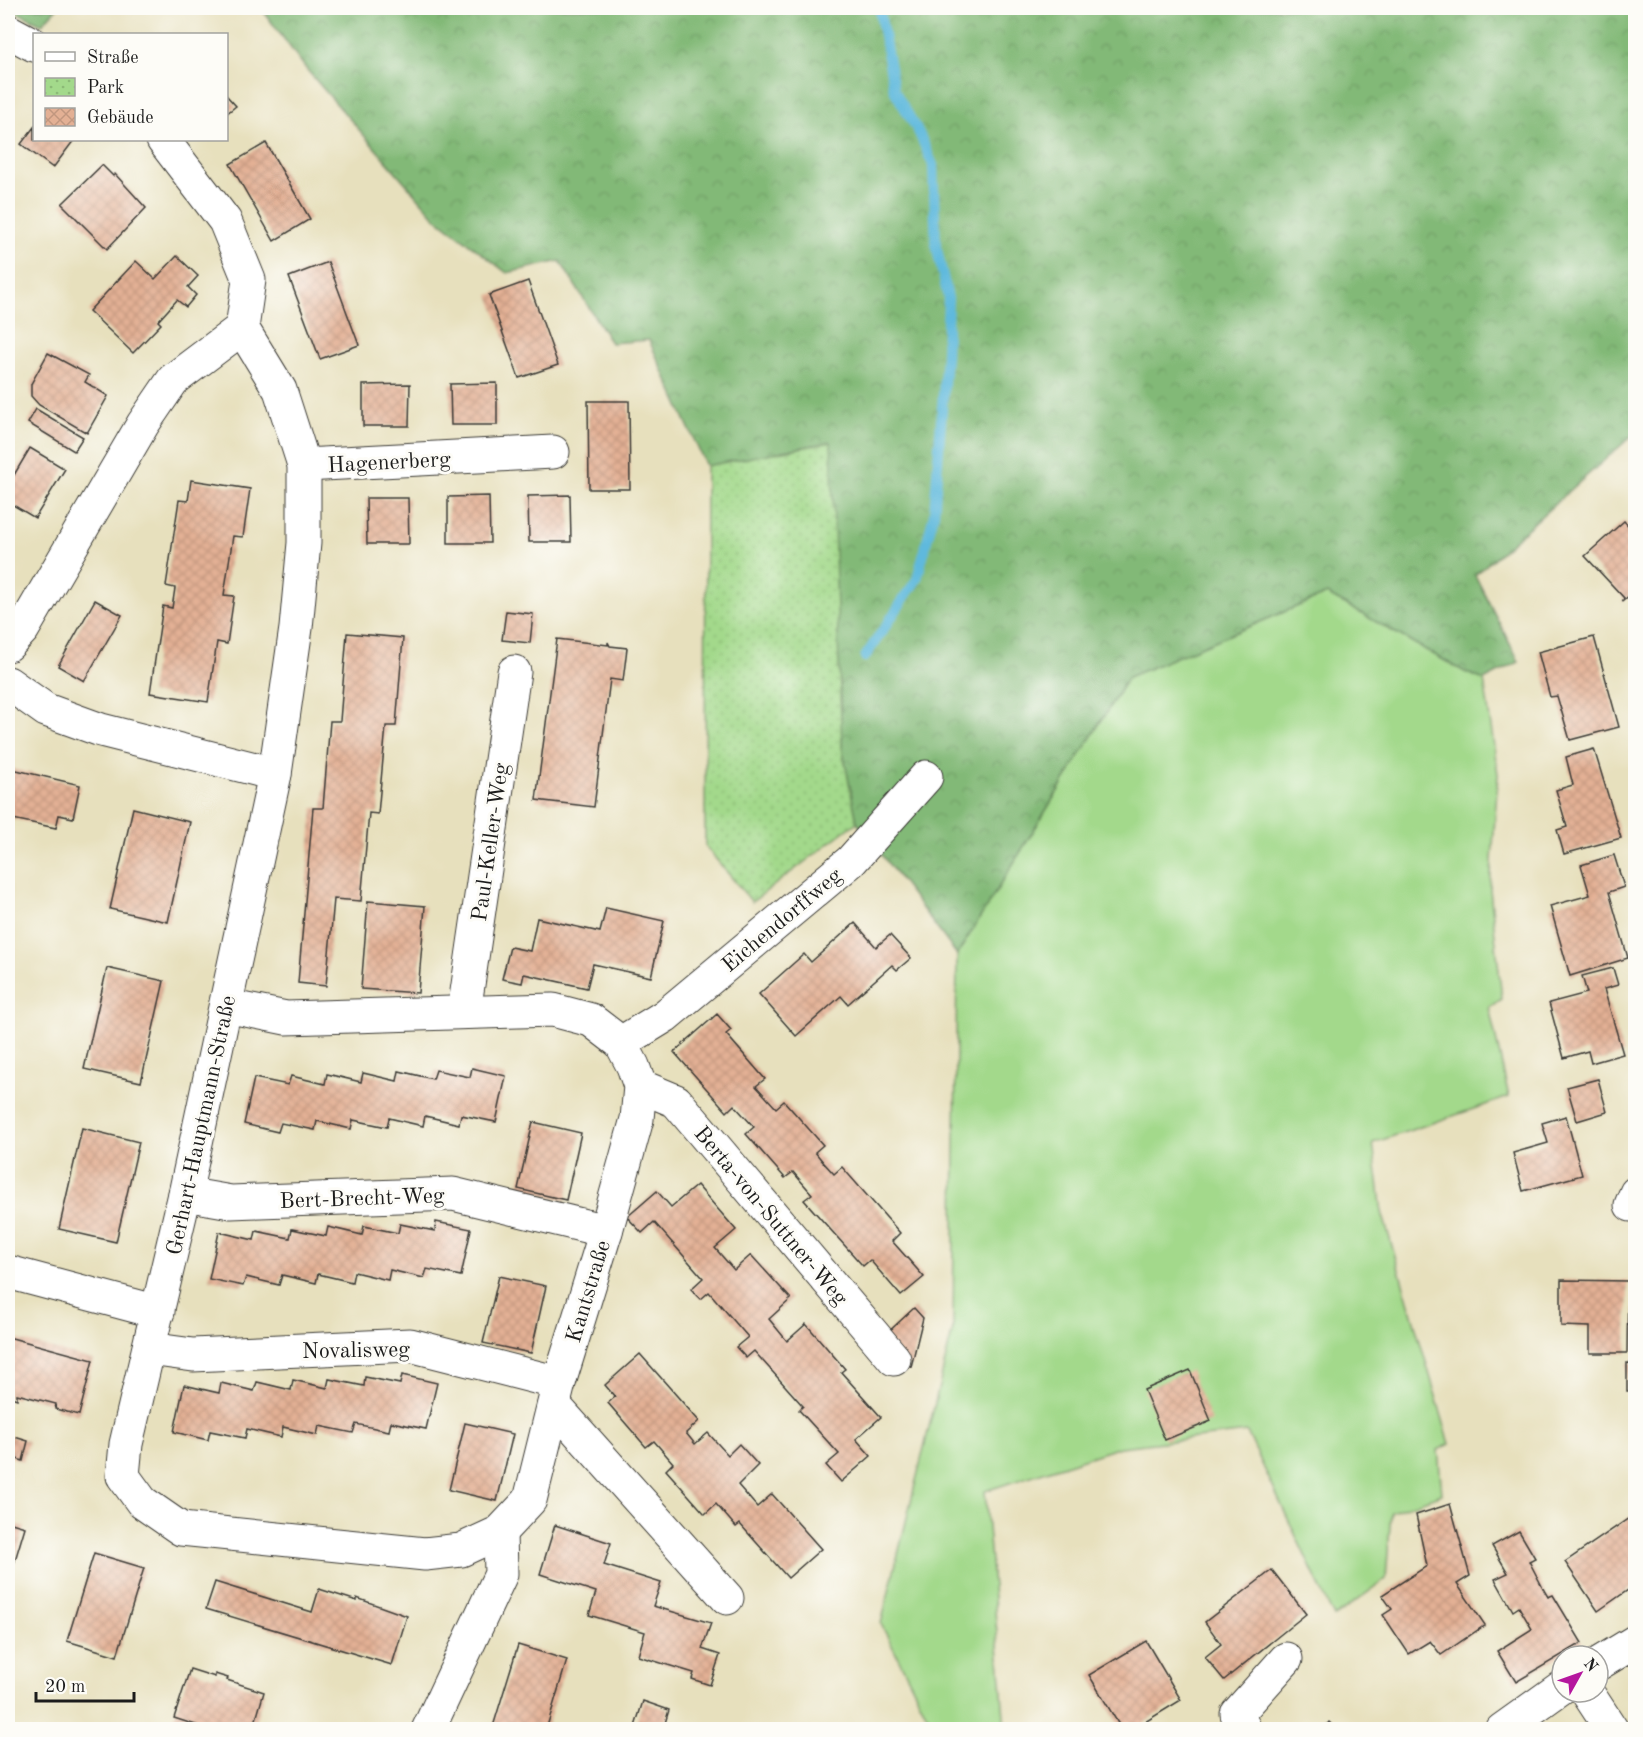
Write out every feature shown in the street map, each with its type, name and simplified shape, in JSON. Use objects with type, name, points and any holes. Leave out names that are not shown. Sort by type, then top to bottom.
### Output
[{"type":"street","points":[[8,31],[33,44]]},
{"type":"street","points":[[8,645],[23,629],[143,424],[173,380],[242,328],[249,280],[225,221],[164,141]]},
{"type":"street","name":"Hagenerberg","points":[[242,328],[280,390],[304,465],[553,452]]},
{"type":"street","name":"Gerhart-Hauptmann-Straße","points":[[123,1476],[126,1443],[185,1194],[275,774],[297,617],[304,543],[304,465]]},
{"type":"street","name":"Paul-Keller-Weg","points":[[464,1012],[514,672]]},
{"type":"street","points":[[8,683],[46,710],[101,730],[275,774]]},
{"type":"street","name":"Eichendorffweg","points":[[621,1043],[665,1016],[851,861],[926,777]]},
{"type":"street","name":"Kantstraße","points":[[123,1476],[142,1502],[181,1529],[425,1554],[461,1550],[500,1532],[530,1500],[557,1394],[637,1119],[640,1086],[633,1066],[621,1043],[591,1020],[553,1010],[286,1018],[226,1006]]},
{"type":"street","name":"Berta-von-Suttner-Weg","points":[[640,1086],[676,1101],[894,1359]]},
{"type":"street","name":"Bert-Brecht-Weg","points":[[185,1194],[231,1202],[453,1194],[606,1231]]},
{"type":"street","points":[[8,1272],[158,1312]]},
{"type":"street","name":"Novalisweg","points":[[149,1349],[193,1355],[410,1345],[557,1394]]},
{"type":"street","points":[[557,1394],[727,1598]]},
{"type":"street","points":[[428,1730],[501,1574],[500,1532]]},
{"type":"street","points":[[1610,1657],[1635,1641]]},
{"type":"street","points":[[1245,1730],[1237,1714],[1286,1659]]},
{"type":"street","points":[[1502,1730],[1550,1696]]},
{"type":"street","points":[[1595,1704],[1612,1730]]},
{"type":"green space","points":[[8,8],[57,8],[42,24]]},
{"type":"green space","points":[[261,8],[1635,8],[1635,433],[1475,575],[1519,662],[1484,680],[1465,672],[1327,594],[1128,677],[957,955],[857,822],[842,748],[830,442],[706,466],[649,340],[611,343],[560,261],[507,273],[436,218],[307,70]]},
{"type":"green space","points":[[831,442],[842,748],[857,822],[752,902],[705,846],[706,466]]},
{"type":"green space","points":[[1327,594],[1465,672],[1484,680],[1498,774],[1490,889],[1502,999],[1489,1007],[1509,1097],[1373,1143],[1382,1212],[1450,1444],[1438,1450],[1442,1494],[1391,1512],[1386,1579],[1334,1617],[1247,1432],[1120,1447],[985,1491],[1005,1729],[934,1729],[881,1624],[953,1329],[957,955],[1128,677]]},
{"type":"building","points":[[228,97],[236,106],[228,112]]},
{"type":"building","points":[[33,128],[33,141],[73,141],[53,168],[21,144]]},
{"type":"building","points":[[266,143],[310,219],[274,241],[230,164]]},
{"type":"building","points":[[102,165],[113,176],[115,174],[146,208],[107,249],[62,204]]},
{"type":"building","points":[[177,256],[198,276],[188,287],[196,295],[186,307],[177,300],[158,321],[161,324],[133,353],[89,311],[136,261],[155,279]]},
{"type":"building","points":[[328,262],[359,345],[320,359],[289,277]]},
{"type":"building","points":[[528,281],[558,365],[519,378],[489,295]]},
{"type":"building","points":[[48,353],[89,375],[85,382],[108,396],[87,433],[39,405],[31,396],[31,384]]},
{"type":"building","points":[[497,383],[497,425],[451,425],[450,384]]},
{"type":"building","points":[[410,384],[409,426],[363,426],[363,385]]},
{"type":"building","points":[[588,401],[629,401],[630,489],[589,489]]},
{"type":"building","points":[[36,409],[83,437],[74,451],[28,423]]},
{"type":"building","points":[[30,448],[65,469],[35,518],[8,502],[8,485]]},
{"type":"building","points":[[191,480],[250,489],[243,537],[233,536],[224,595],[234,596],[227,644],[217,642],[208,702],[150,693],[163,606],[172,608],[175,588],[166,586],[179,500],[188,501]]},
{"type":"building","points":[[570,495],[571,542],[529,542],[528,496]]},
{"type":"building","points":[[489,496],[490,543],[448,543],[448,497]]},
{"type":"building","points":[[366,498],[408,498],[409,544],[367,544]]},
{"type":"building","points":[[1624,521],[1635,533],[1635,590],[1622,602],[1624,598],[1585,556]]},
{"type":"building","points":[[95,600],[122,615],[84,681],[58,666]]},
{"type":"building","points":[[506,611],[533,614],[530,643],[502,640]]},
{"type":"building","points":[[347,633],[403,638],[396,726],[386,726],[378,814],[369,813],[361,901],[334,899],[326,986],[298,983],[313,808],[323,808],[330,721],[340,721]]},
{"type":"building","points":[[1594,637],[1619,727],[1570,740],[1557,696],[1550,697],[1538,652]]},
{"type":"building","points":[[557,639],[608,645],[608,642],[610,646],[627,648],[623,681],[610,679],[594,807],[536,800]]},
{"type":"building","points":[[1594,749],[1621,838],[1564,854],[1557,830],[1567,827],[1556,790],[1573,785],[1566,757]]},
{"type":"building","points":[[8,768],[80,785],[73,818],[59,815],[56,828],[8,818]]},
{"type":"building","points":[[133,808],[190,822],[168,922],[110,909]]},
{"type":"building","points":[[1614,855],[1624,887],[1609,892],[1628,958],[1570,976],[1550,906],[1590,895],[1581,865]]},
{"type":"building","points":[[368,901],[425,906],[418,993],[361,989]]},
{"type":"building","points":[[606,908],[664,921],[651,977],[593,964],[587,988],[524,974],[522,983],[502,979],[510,947],[530,951],[537,918],[600,932]]},
{"type":"building","points":[[855,923],[876,947],[890,935],[911,958],[897,970],[892,965],[848,1004],[841,996],[796,1036],[759,994],[804,954],[811,962]]},
{"type":"building","points":[[107,968],[164,981],[141,1082],[84,1069]]},
{"type":"building","points":[[1613,968],[1618,985],[1604,989],[1623,1054],[1591,1063],[1588,1051],[1564,1058],[1549,1003],[1587,993],[1582,976]]},
{"type":"building","points":[[717,1014],[731,1030],[726,1034],[765,1079],[756,1086],[776,1108],[784,1101],[823,1145],[815,1152],[824,1163],[834,1174],[842,1167],[900,1233],[892,1241],[924,1277],[901,1296],[870,1260],[863,1266],[804,1200],[812,1194],[793,1172],[785,1178],[746,1134],[754,1127],[734,1105],[727,1112],[674,1052]]},
{"type":"building","points":[[472,1068],[506,1076],[496,1122],[461,1115],[459,1124],[425,1116],[423,1126],[389,1118],[387,1127],[353,1120],[351,1129],[317,1121],[315,1130],[281,1123],[278,1132],[244,1124],[254,1078],[288,1085],[291,1076],[325,1084],[327,1074],[361,1082],[363,1073],[397,1081],[399,1071],[433,1079],[436,1070],[470,1077]]},
{"type":"building","points":[[1598,1079],[1607,1112],[1577,1121],[1567,1087]]},
{"type":"building","points":[[1566,1116],[1582,1175],[1523,1191],[1513,1153],[1548,1143],[1542,1123]]},
{"type":"building","points":[[533,1122],[581,1133],[566,1200],[518,1189]]},
{"type":"building","points":[[82,1128],[139,1142],[116,1242],[59,1229]]},
{"type":"building","points":[[697,1185],[736,1230],[715,1248],[734,1270],[751,1255],[791,1299],[769,1319],[787,1341],[806,1324],[845,1369],[841,1372],[881,1417],[856,1439],[871,1456],[841,1482],[826,1465],[839,1454],[799,1410],[803,1406],[754,1351],[746,1358],[736,1347],[748,1337],[709,1292],[701,1299],[691,1289],[703,1278],[654,1222],[642,1233],[627,1217],[657,1191],[671,1207]]},
{"type":"building","points":[[436,1222],[471,1229],[461,1276],[427,1269],[424,1278],[390,1270],[388,1280],[354,1272],[352,1282],[318,1274],[316,1283],[282,1275],[279,1285],[246,1277],[243,1286],[209,1279],[219,1232],[254,1240],[256,1231],[290,1238],[292,1229],[326,1236],[328,1227],[362,1235],[364,1226],[398,1233],[400,1224],[435,1231]]},
{"type":"building","points":[[499,1276],[546,1286],[531,1353],[483,1343]]},
{"type":"building","points":[[1561,1280],[1628,1281],[1627,1353],[1590,1353],[1590,1327],[1561,1326]]},
{"type":"building","points":[[914,1308],[923,1318],[911,1367],[884,1336]]},
{"type":"building","points":[[8,1337],[93,1360],[79,1415],[55,1409],[56,1404],[17,1394],[17,1399],[8,1396]]},
{"type":"building","points":[[640,1354],[699,1421],[686,1433],[695,1444],[708,1433],[728,1455],[739,1444],[758,1465],[738,1485],[757,1507],[772,1494],[821,1549],[788,1578],[740,1524],[736,1527],[716,1504],[705,1514],[666,1470],[673,1463],[654,1441],[646,1447],[608,1403],[615,1397],[605,1385]]},
{"type":"building","points":[[1627,1363],[1635,1364],[1635,1391],[1627,1391]]},
{"type":"building","points":[[1190,1370],[1211,1421],[1165,1440],[1144,1390]]},
{"type":"building","points":[[402,1375],[437,1383],[426,1429],[391,1422],[389,1431],[356,1424],[353,1433],[319,1426],[317,1435],[283,1427],[281,1437],[247,1429],[245,1438],[210,1431],[208,1440],[174,1432],[184,1385],[219,1393],[221,1383],[254,1391],[257,1382],[291,1390],[293,1380],[327,1388],[329,1379],[364,1386],[365,1377],[400,1384]]},
{"type":"building","points":[[465,1423],[513,1434],[497,1501],[449,1490]]},
{"type":"building","points":[[8,1435],[28,1441],[23,1461],[8,1456]]},
{"type":"building","points":[[1450,1504],[1470,1576],[1457,1584],[1485,1625],[1441,1655],[1430,1641],[1409,1654],[1383,1615],[1392,1609],[1382,1595],[1427,1566],[1416,1515]]},
{"type":"building","points":[[1635,1514],[1635,1585],[1598,1611],[1565,1562]]},
{"type":"building","points":[[8,1522],[25,1527],[10,1577],[8,1576]]},
{"type":"building","points":[[555,1525],[611,1543],[604,1565],[661,1583],[653,1606],[711,1623],[702,1649],[720,1655],[710,1685],[692,1679],[694,1673],[638,1656],[645,1632],[589,1615],[596,1592],[540,1574]]},
{"type":"building","points":[[1519,1531],[1535,1558],[1529,1561],[1545,1592],[1548,1597],[1553,1595],[1582,1643],[1550,1644],[1550,1662],[1516,1682],[1497,1651],[1532,1629],[1519,1607],[1513,1611],[1495,1579],[1508,1573],[1492,1546]]},
{"type":"building","points":[[94,1553],[144,1568],[117,1656],[67,1641]]},
{"type":"building","points":[[1272,1570],[1306,1614],[1224,1680],[1205,1657],[1221,1644],[1205,1622]]},
{"type":"building","points":[[215,1582],[312,1612],[319,1589],[357,1601],[357,1598],[407,1616],[392,1665],[206,1609]]},
{"type":"building","points":[[1146,1641],[1181,1700],[1132,1730],[1122,1730],[1089,1675]]},
{"type":"building","points":[[518,1645],[567,1660],[546,1730],[492,1730]]},
{"type":"building","points":[[190,1669],[215,1677],[215,1674],[228,1678],[227,1680],[264,1692],[253,1730],[211,1730],[174,1718]]},
{"type":"building","points":[[643,1701],[669,1710],[663,1730],[634,1730]]},
{"type":"building","points":[[1329,1722],[1337,1730],[1322,1730]]},
{"type":"waterway","points":[[865,657],[917,579],[934,514],[948,298],[936,245],[933,165],[919,133],[894,90],[879,8]]}]
